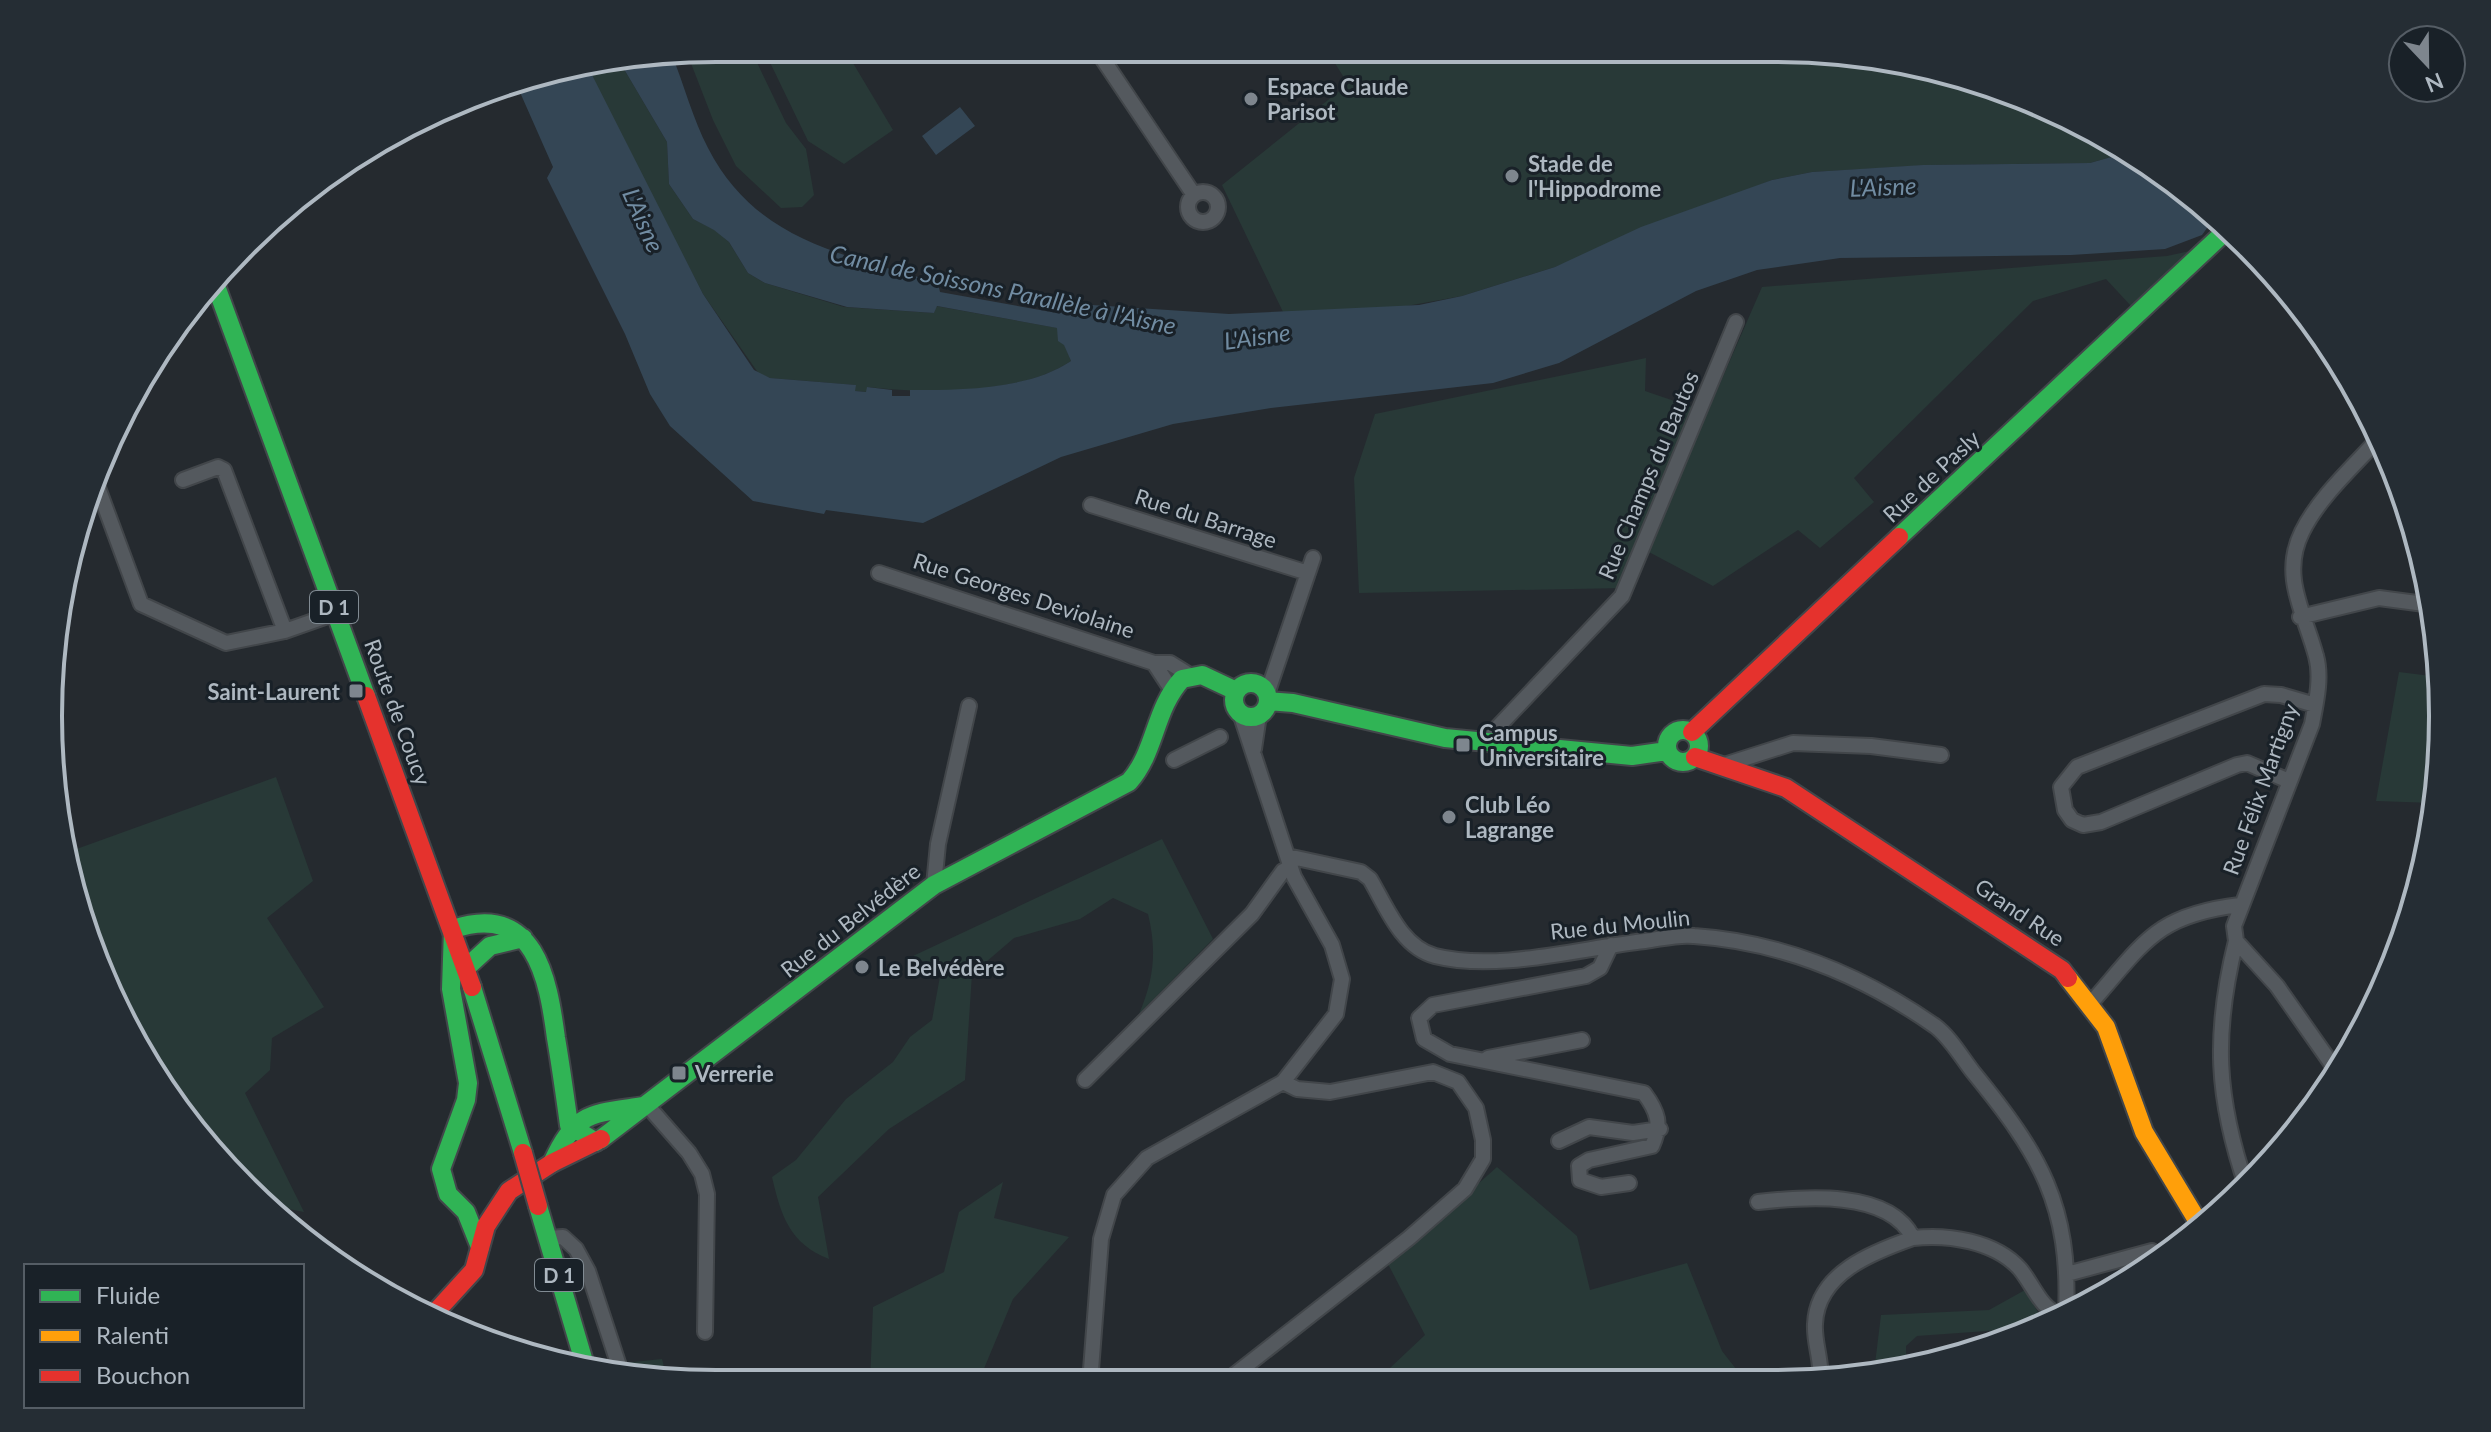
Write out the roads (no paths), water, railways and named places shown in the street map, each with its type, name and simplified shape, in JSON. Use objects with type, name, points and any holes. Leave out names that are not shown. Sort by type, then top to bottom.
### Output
[{"type":"main road","name":"Rue de Pasly","points":[[1692,732],[2221,239]]},
{"type":"main road","name":"Route de Coucy","points":[[218,292],[453,929]]},
{"type":"main road","name":"Rue Georges Deviolaine","points":[[1191,676],[1202,675],[1236,691],[1253,683],[1259,706]]},
{"type":"main road","points":[[1171,689],[1191,676]]},
{"type":"main road","name":"Rue du Belvédère","points":[[493,1210],[509,1191],[528,1177],[596,1142],[647,1105],[934,885],[1129,782],[1150,758],[1164,703],[1171,689]]},
{"type":"main road","points":[[1236,691],[1234,701],[1259,706],[1293,703],[1445,738],[1632,756],[1667,751]]},
{"type":"main road","points":[[1675,731],[1692,732],[1698,741],[1695,757],[1679,762],[1667,751],[1667,740],[1675,731]]},
{"type":"main road","name":"Grand Rue","points":[[1695,757],[1786,788],[2062,970],[2091,1003],[2106,1027],[2144,1132],[2195,1217]]},
{"type":"main road","points":[[480,1247],[466,1212],[448,1194],[441,1169],[468,1083],[451,989],[453,929],[474,923],[491,924],[523,938],[543,960],[569,1125],[552,1163]]},
{"type":"main road","name":"D 1","points":[[453,929],[582,1356]]},
{"type":"main road","points":[[466,968],[490,946],[523,938]]},
{"type":"main road","points":[[560,1075],[592,1111],[596,1142]]},
{"type":"main road","points":[[569,1125],[592,1111],[647,1105]]},
{"type":"main road","points":[[569,1125],[596,1142]]},
{"type":"main road","points":[[439,1308],[474,1270],[493,1210],[466,1212]]},
{"type":"street","points":[[1105,62],[1194,195]]},
{"type":"street","name":"Rue Champs du Bautos","points":[[1490,743],[1495,730],[1622,596],[1736,322]]},
{"type":"street","name":"Rue Félix Martigny","points":[[2091,1003],[2163,927],[2208,909],[2240,905],[2312,724],[2317,659],[2300,617],[2293,575],[2302,532],[2371,448]]},
{"type":"street","points":[[183,480],[218,467],[224,470],[285,631]]},
{"type":"street","points":[[101,496],[141,604],[226,643],[285,631],[336,613]]},
{"type":"street","name":"Rue du Barrage","points":[[1091,505],[1308,573]]},
{"type":"street","points":[[1091,1370],[1101,1239],[1114,1195],[1147,1158],[1283,1082],[1336,1014],[1342,979],[1332,945],[1289,861],[1254,750],[1246,737],[1313,558]]},
{"type":"street","name":"Rue Georges Deviolaine","points":[[879,573],[1154,663],[1170,663],[1191,676]]},
{"type":"street","points":[[2300,617],[2379,598],[2418,602]]},
{"type":"street","name":"Rue Georges Deviolaine","points":[[1154,663],[1171,689]]},
{"type":"street","points":[[2289,781],[2247,763],[2237,765],[2101,822],[2083,825],[2072,820],[2060,798],[2061,787],[2077,767],[2211,713],[2264,694],[2281,695],[2315,705]]},
{"type":"street","points":[[934,885],[938,844],[969,706]]},
{"type":"street","points":[[1174,760],[1220,737]]},
{"type":"street","points":[[1724,765],[1766,748],[1793,743],[1871,746],[1941,755]]},
{"type":"street","points":[[1085,1080],[1252,914],[1289,861]]},
{"type":"street","name":"Rue du Moulin","points":[[1289,861],[1361,872],[1406,938],[1418,949],[1434,956],[1483,962],[1691,935],[1777,949],[1834,967],[1938,1027],[2032,1148],[2056,1212],[2067,1274],[2065,1302]]},
{"type":"street","points":[[2240,905],[2234,926],[2236,941],[2225,984],[2219,1063],[2229,1134],[2242,1173]]},
{"type":"street","points":[[2236,941],[2277,986],[2330,1061]]},
{"type":"street","points":[[1611,945],[1600,968],[1586,976],[1424,1009],[1419,1018],[1424,1039],[1450,1054],[1644,1093],[1658,1116],[1660,1129],[1652,1146],[1589,1160],[1579,1166],[1580,1180],[1601,1187],[1629,1183]]},
{"type":"street","points":[[1477,1060],[1582,1040]]},
{"type":"street","points":[[1241,1370],[1421,1228],[1465,1189],[1483,1159],[1483,1140],[1476,1108],[1458,1082],[1433,1072],[1330,1092],[1297,1089],[1283,1082]]},
{"type":"street","points":[[647,1105],[689,1153],[704,1184],[705,1332]]},
{"type":"street","points":[[1559,1141],[1589,1127],[1633,1133],[1660,1129]]},
{"type":"street","points":[[1758,1202],[1807,1196],[1854,1201],[1899,1221],[1913,1238]]},
{"type":"street","points":[[1820,1367],[1815,1324],[1827,1290],[1856,1263],[1913,1238],[1933,1236],[1985,1246],[2018,1267],[2041,1302],[2052,1308]]},
{"type":"street","points":[[548,1238],[563,1237],[582,1259],[617,1362]]},
{"type":"street","points":[[2067,1274],[2150,1252]]},
{"type":"water","name":"L'Aisne","points":[[675,63],[708,148],[728,180],[752,205],[778,225],[837,253],[938,283],[940,292],[1057,313],[1058,309],[1092,305],[1229,314],[1419,305],[1462,296],[1555,267],[1641,227],[1772,180],[1812,172],[1923,165],[2090,163],[2113,157],[2173,197],[2208,226],[2202,235],[2165,249],[2071,255],[1840,258],[1757,270],[1696,291],[1559,363],[1493,383],[1271,408],[1173,424],[1061,457],[923,523],[826,510],[824,514],[753,501],[670,426],[650,394],[625,334],[547,178],[553,167],[520,93],[592,74],[703,294],[754,370],[770,378],[856,385],[855,391],[866,392],[867,387],[892,390],[892,396],[910,396],[910,390],[1014,383],[1054,371],[1071,361],[1064,345],[1058,341],[1057,328],[937,306],[934,313],[847,307],[765,283],[748,273],[729,242],[693,219],[669,184],[667,142],[624,69]]},
{"type":"water","points":[[960,107],[975,126],[936,155],[922,136]]},
{"type":"place","name":"Espace Claude Parisot","points":[[1251,99]]},
{"type":"place","name":"Stade de l'Hippodrome","points":[[1512,176]]},
{"type":"place","name":"Saint-Laurent","points":[[356,691]]},
{"type":"place","name":"Campus Universitaire","points":[[1463,745]]},
{"type":"place","name":"Club Léo Lagrange","points":[[1449,817]]},
{"type":"place","name":"Le Belvédère","points":[[862,967]]},
{"type":"place","name":"Verrerie","points":[[679,1073]]},
{"type":"water label","name":"Canal de Soissons Parallèle à l'Aisne","points":[[1003,289]]}]
